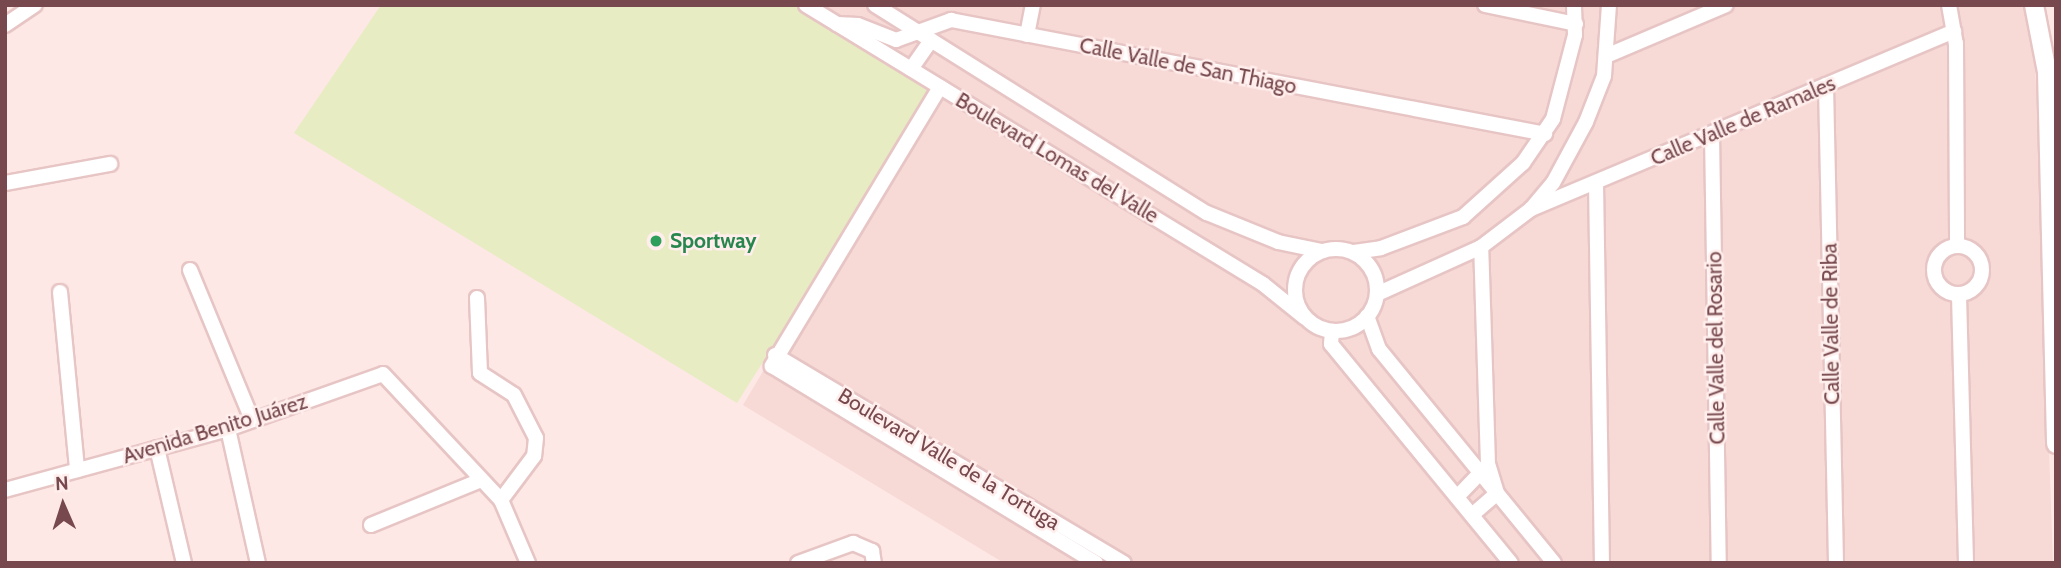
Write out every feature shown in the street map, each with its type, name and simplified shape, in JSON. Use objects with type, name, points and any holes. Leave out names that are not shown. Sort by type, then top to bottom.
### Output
[{"type":"street","points":[[5,25],[35,5]]},
{"type":"street","name":"Boulevard Lomas del Valle","points":[[806,5],[1263,284],[1304,317]]},
{"type":"street","name":"Boulevard Lomas del Valle","points":[[875,5],[1208,213],[1278,242],[1322,251]]},
{"type":"street","points":[[1027,35],[1033,5]]},
{"type":"street","points":[[1485,5],[1576,24]]},
{"type":"street","points":[[1354,252],[1368,263],[1377,293],[1367,316],[1350,329],[1332,332],[1304,317],[1294,287],[1298,271],[1322,251],[1354,252],[1381,248],[1463,217],[1523,163],[1545,134],[1576,24],[1574,5]]},
{"type":"street","points":[[1377,293],[1481,247],[1531,209],[1553,183],[1586,122],[1606,56],[1609,5]]},
{"type":"street","points":[[1606,56],[1726,5]]},
{"type":"street","points":[[1949,5],[1954,31],[1957,246]]},
{"type":"street","points":[[2034,5],[2052,109],[2056,444]]},
{"type":"street","name":"Calle Valle de San Thiago","points":[[837,24],[858,25],[896,40],[915,30],[951,20],[1545,134]]},
{"type":"street","name":"Calle Valle de Ramales","points":[[1531,209],[1954,31]]},
{"type":"street","points":[[911,69],[931,40]]},
{"type":"street","name":"Calle Valle de Riba","points":[[1826,85],[1836,563]]},
{"type":"street","points":[[775,355],[940,87]]},
{"type":"street","name":"Calle Valle del Rosario","points":[[1712,134],[1720,563]]},
{"type":"street","points":[[5,183],[110,164]]},
{"type":"street","points":[[1596,183],[1602,563]]},
{"type":"street","points":[[1957,246],[1973,251],[1982,274],[1975,288],[1959,295],[1944,290],[1933,271],[1938,256],[1957,246]]},
{"type":"street","points":[[1457,497],[1484,469],[1481,247]]},
{"type":"street","points":[[190,270],[252,420]]},
{"type":"street","points":[[60,292],[78,470]]},
{"type":"street","points":[[1959,295],[1965,563]]},
{"type":"street","points":[[477,298],[480,373],[514,396],[536,438],[534,456],[501,500]]},
{"type":"street","points":[[1367,316],[1379,349],[1484,469],[1497,493],[1554,563]]},
{"type":"street","points":[[1332,332],[1331,344],[1511,563]]},
{"type":"street","name":"Boulevard Valle de la Tortuga","points":[[1096,563],[776,372],[772,366],[775,355],[1124,563]]},
{"type":"street","name":"Avenida Benito Juárez","points":[[5,490],[228,429],[383,374],[481,480]]},
{"type":"street","points":[[228,429],[258,563]]},
{"type":"street","points":[[157,448],[184,563]]},
{"type":"street","points":[[371,525],[481,480],[501,500],[528,563]]},
{"type":"street","points":[[1472,516],[1497,493]]},
{"type":"street","points":[[798,563],[853,543],[873,551],[874,563]]},
{"type":"shaded area","points":[[787,5],[2023,5],[2034,32],[2053,563],[1004,563],[743,405],[930,92]]},
{"type":"green space","name":"Sportway","points":[[381,5],[797,5],[934,91],[737,403],[294,133]]},
{"type":"place","name":"Sportway","points":[[656,241]]}]
